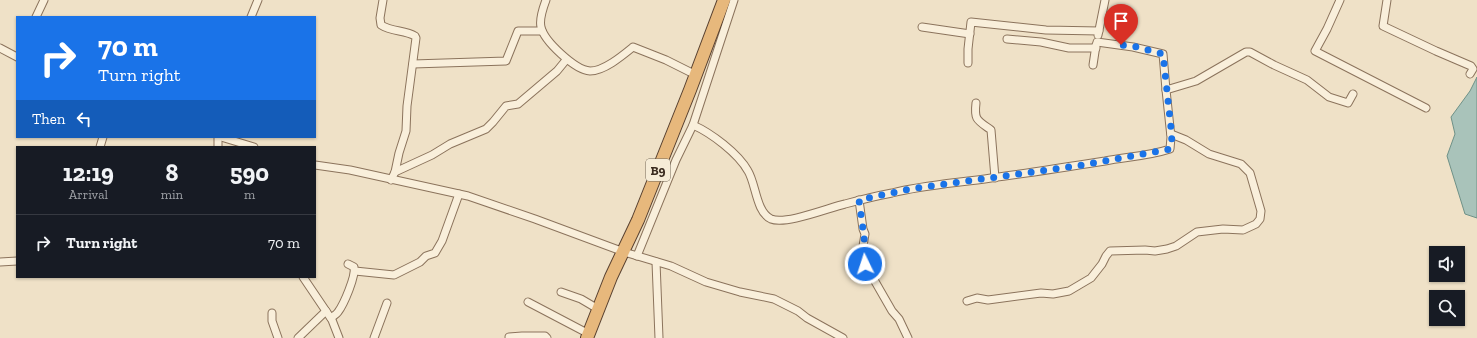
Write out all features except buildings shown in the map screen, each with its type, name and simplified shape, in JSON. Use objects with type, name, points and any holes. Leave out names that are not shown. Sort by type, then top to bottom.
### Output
[{"type":"highway","name":"B9","points":[[588,336],[598,309],[638,220],[696,75],[724,0]]},
{"type":"street","points":[[36,16],[44,0]]},
{"type":"street","points":[[251,16],[258,0]]},
{"type":"street","points":[[383,0],[380,13],[381,25],[394,31],[411,33],[415,36],[416,42],[407,106],[406,131],[395,172],[391,180]]},
{"type":"street","points":[[546,0],[540,24],[542,31],[566,60],[590,71],[598,70],[620,58],[633,47],[666,60],[696,75]]},
{"type":"street","points":[[638,256],[676,160],[693,125],[734,0]]},
{"type":"street","points":[[1093,65],[1105,0]]},
{"type":"street","points":[[1340,0],[1315,51],[1426,108]]},
{"type":"street","points":[[1387,0],[1383,26],[1471,66],[1473,69],[1470,74]]},
{"type":"street","points":[[968,63],[968,49],[972,22],[1046,30],[1099,31]]},
{"type":"street","points":[[922,27],[970,34]]},
{"type":"street","points":[[413,64],[506,61],[518,31],[542,31]]},
{"type":"street","points":[[693,125],[701,128],[728,148],[744,164],[751,175],[758,200],[764,212],[772,219],[780,220],[801,217],[859,200],[910,189],[1083,165],[1170,149],[1171,134],[1163,54],[1133,46],[1097,45],[1069,48],[1041,42],[1007,38]]},
{"type":"street","points":[[0,48],[16,56]]},
{"type":"street","points":[[1166,90],[1196,81],[1246,52],[1250,52],[1307,80],[1329,97],[1348,103],[1353,94]]},
{"type":"street","points":[[395,172],[432,155],[450,144],[486,129],[506,106],[518,104],[557,71],[566,60]]},
{"type":"street","points":[[976,103],[975,116],[979,122],[991,130],[995,178]]},
{"type":"street","points":[[967,301],[977,298],[988,300],[1069,291],[1091,278],[1110,251],[1155,251],[1167,249],[1176,246],[1197,232],[1212,230],[1243,230],[1256,224],[1260,219],[1261,211],[1250,173],[1241,164],[1209,154],[1186,140],[1171,134]]},
{"type":"street","points":[[227,138],[251,146]]},
{"type":"street","points":[[316,165],[350,170],[459,194],[535,219],[624,252],[676,268],[706,282],[781,302],[798,311],[806,318],[843,338]]},
{"type":"street","points":[[355,271],[394,275],[420,262],[426,256],[435,253],[442,241],[459,194]]},
{"type":"street","points":[[859,200],[865,234],[863,246],[865,264],[892,311],[899,320],[908,338]]},
{"type":"street","points":[[0,262],[16,261]]},
{"type":"street","points":[[656,262],[659,338]]},
{"type":"street","points":[[331,318],[337,314],[344,301],[355,271],[354,267],[348,264]]},
{"type":"street","points":[[304,278],[331,318],[339,338]]},
{"type":"street","points":[[561,292],[598,309]]},
{"type":"street","points":[[528,302],[588,336]]},
{"type":"street","points":[[374,338],[388,303]]},
{"type":"street","points":[[298,338],[326,311]]},
{"type":"street","points":[[272,313],[272,320],[278,338]]},
{"type":"street","points":[[509,337],[545,336],[547,338]]},
{"type":"water","points":[[1477,77],[1477,218],[1465,214],[1447,156],[1455,134],[1451,117],[1470,91]]},
{"type":"route","points":[[865,264],[863,246],[865,234],[859,200],[910,189],[1083,165],[1170,149],[1172,137],[1163,54],[1161,52],[1121,45]]}]
